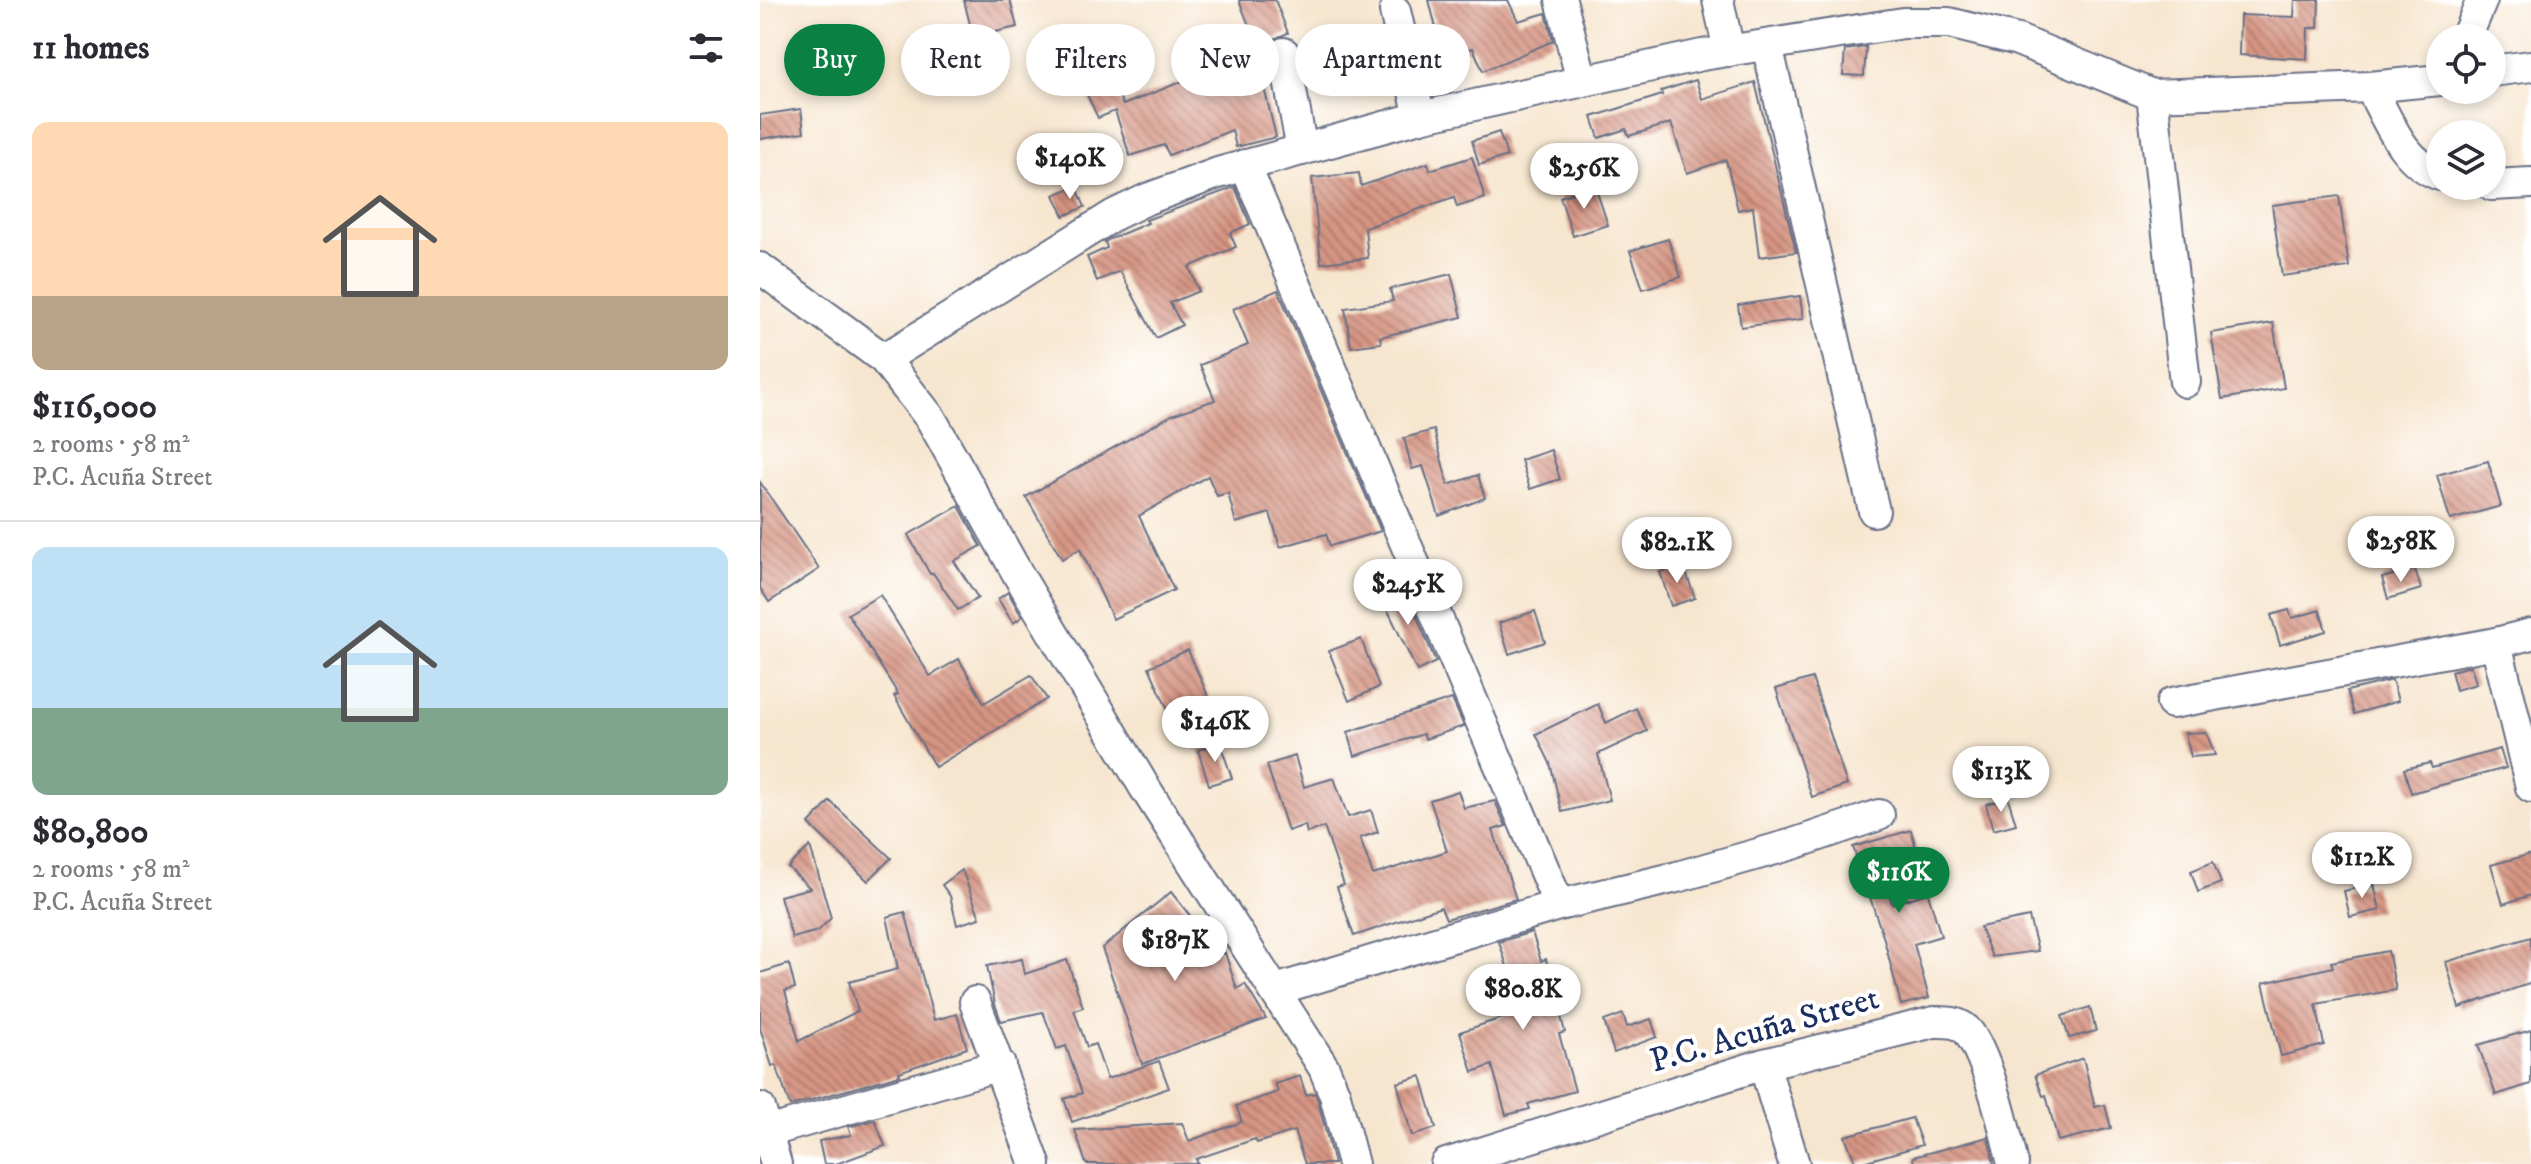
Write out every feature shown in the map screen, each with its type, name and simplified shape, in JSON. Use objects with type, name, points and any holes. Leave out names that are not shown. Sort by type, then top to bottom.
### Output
[{"type":"street","points":[[1561,0],[1582,81]]},
{"type":"street","points":[[1718,0],[1729,51]]},
{"type":"street","points":[[2472,24],[2482,0]]},
{"type":"street","points":[[1395,11],[1420,117]]},
{"type":"street","points":[[884,359],[1114,215],[1147,199],[1245,165],[1420,117],[1729,51],[1903,23],[1949,23],[2018,40],[2152,95],[2370,87],[2426,81]]},
{"type":"street","points":[[1767,45],[1874,511]]},
{"type":"street","points":[[1284,53],[1302,150]]},
{"type":"street","points":[[2506,69],[2531,66]]},
{"type":"street","points":[[2370,87],[2409,157],[2426,171]]},
{"type":"street","points":[[2152,95],[2185,382]]},
{"type":"street","points":[[1245,165],[1559,905]]},
{"type":"street","points":[[2506,184],[2531,183]]},
{"type":"street","points":[[760,268],[884,359],[931,419],[1137,775],[1324,1068],[1335,1095],[1353,1164]]},
{"type":"street","points":[[2172,703],[2531,634]]},
{"type":"street","points":[[2496,643],[2531,787]]},
{"type":"street","points":[[1275,990],[1559,905],[1677,877],[1879,815]]},
{"type":"street","points":[[975,1002],[1035,1164]]},
{"type":"street","name":"P.C. Acuña Street","points":[[1446,1164],[1764,1064],[1912,1026],[1955,1022],[1968,1032],[1999,1106],[2013,1164]]},
{"type":"street","points":[[1764,1064],[1794,1164]]},
{"type":"street","points":[[776,1164],[762,1125],[1000,1065]]},
{"type":"building","points":[[964,0],[1010,0],[1017,27],[1010,29],[1010,24],[970,24]]},
{"type":"building","points":[[1239,0],[1275,0],[1288,33],[1279,37],[1279,24],[1248,24]]},
{"type":"building","points":[[1429,0],[1508,0],[1518,21],[1546,13],[1553,41],[1483,71],[1473,48],[1470,49],[1470,24],[1435,24]]},
{"type":"building","points":[[2295,0],[2319,0],[2318,28],[2308,28],[2307,59],[2239,55],[2240,15],[2294,17]]},
{"type":"building","points":[[1866,47],[1864,76],[1843,75],[1845,50]]},
{"type":"building","points":[[1696,80],[1702,99],[1755,82],[1796,252],[1759,257],[1753,207],[1738,210],[1726,160],[1687,173],[1671,123],[1629,136],[1626,129],[1599,138],[1592,117],[1662,95],[1661,91]]},
{"type":"building","points":[[1171,86],[1171,96],[1266,96],[1276,137],[1236,147],[1232,130],[1169,155],[1164,145],[1130,156],[1115,111],[1098,118],[1088,96],[1119,96],[1123,105],[1146,96],[1155,96],[1155,92]]},
{"type":"building","points":[[801,109],[804,132],[760,139],[760,115]]},
{"type":"building","points":[[1499,132],[1507,156],[1479,165],[1472,141]]},
{"type":"building","points":[[1472,157],[1485,198],[1457,207],[1454,197],[1365,228],[1368,258],[1321,263],[1312,178],[1359,173],[1361,186],[1428,163],[1430,170]]},
{"type":"building","points":[[1076,186],[1085,207],[1064,216],[1054,195]]},
{"type":"building","points":[[1595,186],[1608,225],[1573,236],[1560,197]]},
{"type":"building","points":[[1235,187],[1250,224],[1230,233],[1236,247],[1189,267],[1199,291],[1170,303],[1182,325],[1156,338],[1120,271],[1097,281],[1087,257],[1107,248],[1105,242],[1110,239],[1148,223],[1146,220]]},
{"type":"building","points":[[2339,196],[2349,267],[2282,276],[2272,205]]},
{"type":"building","points":[[1668,239],[1681,277],[1643,289],[1630,251]]},
{"type":"building","points":[[1451,274],[1462,317],[1380,337],[1381,343],[1351,347],[1345,308],[1393,301],[1390,289]]},
{"type":"building","points":[[1278,290],[1381,531],[1330,546],[1326,534],[1280,547],[1270,513],[1236,523],[1228,493],[1217,496],[1208,476],[1139,516],[1174,590],[1113,619],[1080,549],[1062,559],[1026,497],[1172,415],[1215,400],[1200,365],[1248,345],[1233,309]]},
{"type":"building","points":[[1800,296],[1803,319],[1741,327],[1738,305]]},
{"type":"building","points":[[2273,323],[2284,388],[2222,399],[2211,333]]},
{"type":"building","points":[[1434,430],[1448,485],[1478,475],[1485,498],[1439,516],[1423,466],[1412,469],[1404,438]]},
{"type":"building","points":[[1551,450],[1560,479],[1530,489],[1521,460]]},
{"type":"building","points":[[2488,461],[2501,506],[2450,520],[2437,475]]},
{"type":"building","points":[[760,482],[819,569],[769,602],[760,588]]},
{"type":"building","points":[[959,506],[981,546],[954,561],[978,598],[958,610],[933,573],[930,574],[908,535]]},
{"type":"building","points":[[1683,564],[1695,598],[1671,606],[1660,572]]},
{"type":"building","points":[[2415,569],[2421,589],[2388,599],[2382,578]]},
{"type":"building","points":[[1403,584],[1436,662],[1417,671],[1380,594]]},
{"type":"building","points":[[1008,592],[1022,617],[1013,623],[998,599]]},
{"type":"building","points":[[880,595],[930,676],[959,659],[984,703],[1031,675],[1047,699],[935,767],[894,696],[898,694],[848,614]]},
{"type":"building","points":[[2289,610],[2292,618],[2320,610],[2326,631],[2280,645],[2271,615]]},
{"type":"building","points":[[1535,611],[1545,642],[1509,654],[1499,623]]},
{"type":"building","points":[[1361,639],[1379,687],[1349,701],[1329,651]]},
{"type":"building","points":[[1188,650],[1209,698],[1170,715],[1149,667]]},
{"type":"building","points":[[2471,666],[2476,684],[2456,690],[2451,671]]},
{"type":"building","points":[[1812,678],[1847,785],[1812,797],[1776,689]]},
{"type":"building","points":[[2392,680],[2398,701],[2354,714],[2347,691]]},
{"type":"building","points":[[1452,699],[1464,726],[1425,739],[1423,734],[1355,756],[1348,732]]},
{"type":"building","points":[[1598,704],[1606,723],[1636,708],[1647,731],[1598,754],[1610,800],[1562,812],[1550,763],[1536,734]]},
{"type":"building","points":[[2206,732],[2215,755],[2191,757],[2185,733]]},
{"type":"building","points":[[1220,743],[1232,778],[1209,785],[1198,750]]},
{"type":"building","points":[[2500,749],[2506,768],[2411,793],[2404,769],[2430,763],[2432,768]]},
{"type":"building","points":[[1295,756],[1304,787],[1334,778],[1348,817],[1371,810],[1378,832],[1360,838],[1373,875],[1447,851],[1430,800],[1458,791],[1464,808],[1495,801],[1506,826],[1493,830],[1516,899],[1446,919],[1441,907],[1354,936],[1337,887],[1344,885],[1324,827],[1307,833],[1305,825],[1288,831],[1267,765]]},
{"type":"building","points":[[2008,798],[2016,824],[1993,830],[1986,804]]},
{"type":"building","points":[[830,801],[891,858],[868,881],[809,824]]},
{"type":"building","points":[[1911,830],[1917,851],[1880,861],[1892,904],[1928,893],[1941,936],[1914,944],[1929,998],[1901,1005],[1884,939],[1853,847]]},
{"type":"building","points":[[810,846],[831,918],[818,931],[792,938],[780,896],[810,888],[788,867]]},
{"type":"building","points":[[2531,854],[2531,895],[2503,904],[2491,865]]},
{"type":"building","points":[[2213,862],[2221,883],[2198,892],[2191,871]]},
{"type":"building","points":[[962,870],[980,918],[957,925],[950,896],[942,885]]},
{"type":"building","points":[[2374,884],[2380,910],[2350,917],[2344,891]]},
{"type":"building","points":[[1171,892],[1221,954],[1225,953],[1237,989],[1245,984],[1266,1019],[1142,1064],[1102,948]]},
{"type":"building","points":[[905,912],[934,1020],[957,1014],[967,1048],[899,1072],[900,1075],[790,1106],[776,1065],[772,1066],[760,1028],[760,973],[789,964],[795,988],[785,991],[799,1041],[858,1011],[849,982],[898,969],[887,917]]},
{"type":"building","points":[[2029,917],[2038,951],[1992,957],[1980,927]]},
{"type":"building","points":[[1532,932],[1541,961],[1546,959],[1565,1032],[1559,1034],[1575,1091],[1528,1104],[1530,1109],[1506,1115],[1492,1065],[1473,1072],[1460,1032],[1505,1017],[1494,972],[1508,969],[1499,942]]},
{"type":"building","points":[[2531,937],[2531,983],[2459,1008],[2446,962]]},
{"type":"building","points":[[2388,951],[2396,990],[2316,1004],[2324,1045],[2281,1056],[2263,983],[2333,967],[2331,962]]},
{"type":"building","points":[[1022,959],[1025,974],[1067,960],[1083,1007],[1074,1010],[1087,1047],[1095,1044],[1107,1079],[1159,1061],[1169,1088],[1072,1122],[1064,1099],[1082,1093],[1066,1046],[1057,1049],[1043,1012],[1001,1021],[995,1004],[987,966]]},
{"type":"building","points":[[2090,1007],[2096,1031],[2069,1038],[2062,1016]]},
{"type":"building","points":[[1623,1014],[1627,1027],[1651,1019],[1657,1037],[1614,1053],[1604,1021]]},
{"type":"building","points":[[2531,1030],[2531,1084],[2496,1095],[2478,1045]]},
{"type":"building","points":[[2083,1058],[2095,1107],[2105,1105],[2111,1128],[2058,1141],[2046,1095],[2043,1096],[2035,1075]]},
{"type":"building","points":[[1300,1076],[1306,1095],[1315,1093],[1334,1164],[1305,1164],[1294,1131],[1257,1143],[1255,1139],[1196,1159],[1198,1164],[1086,1164],[1075,1130],[1182,1123],[1189,1141],[1242,1122],[1236,1106],[1278,1092],[1275,1084]]},
{"type":"building","points":[[1421,1076],[1436,1128],[1412,1136],[1397,1083]]},
{"type":"building","points":[[1912,1118],[1922,1145],[1856,1164],[1845,1136]]},
{"type":"building","points":[[875,1120],[885,1146],[836,1164],[824,1164],[819,1141],[851,1135],[848,1127]]},
{"type":"building","points":[[1988,1137],[1994,1164],[1914,1164],[1913,1157]]}]
